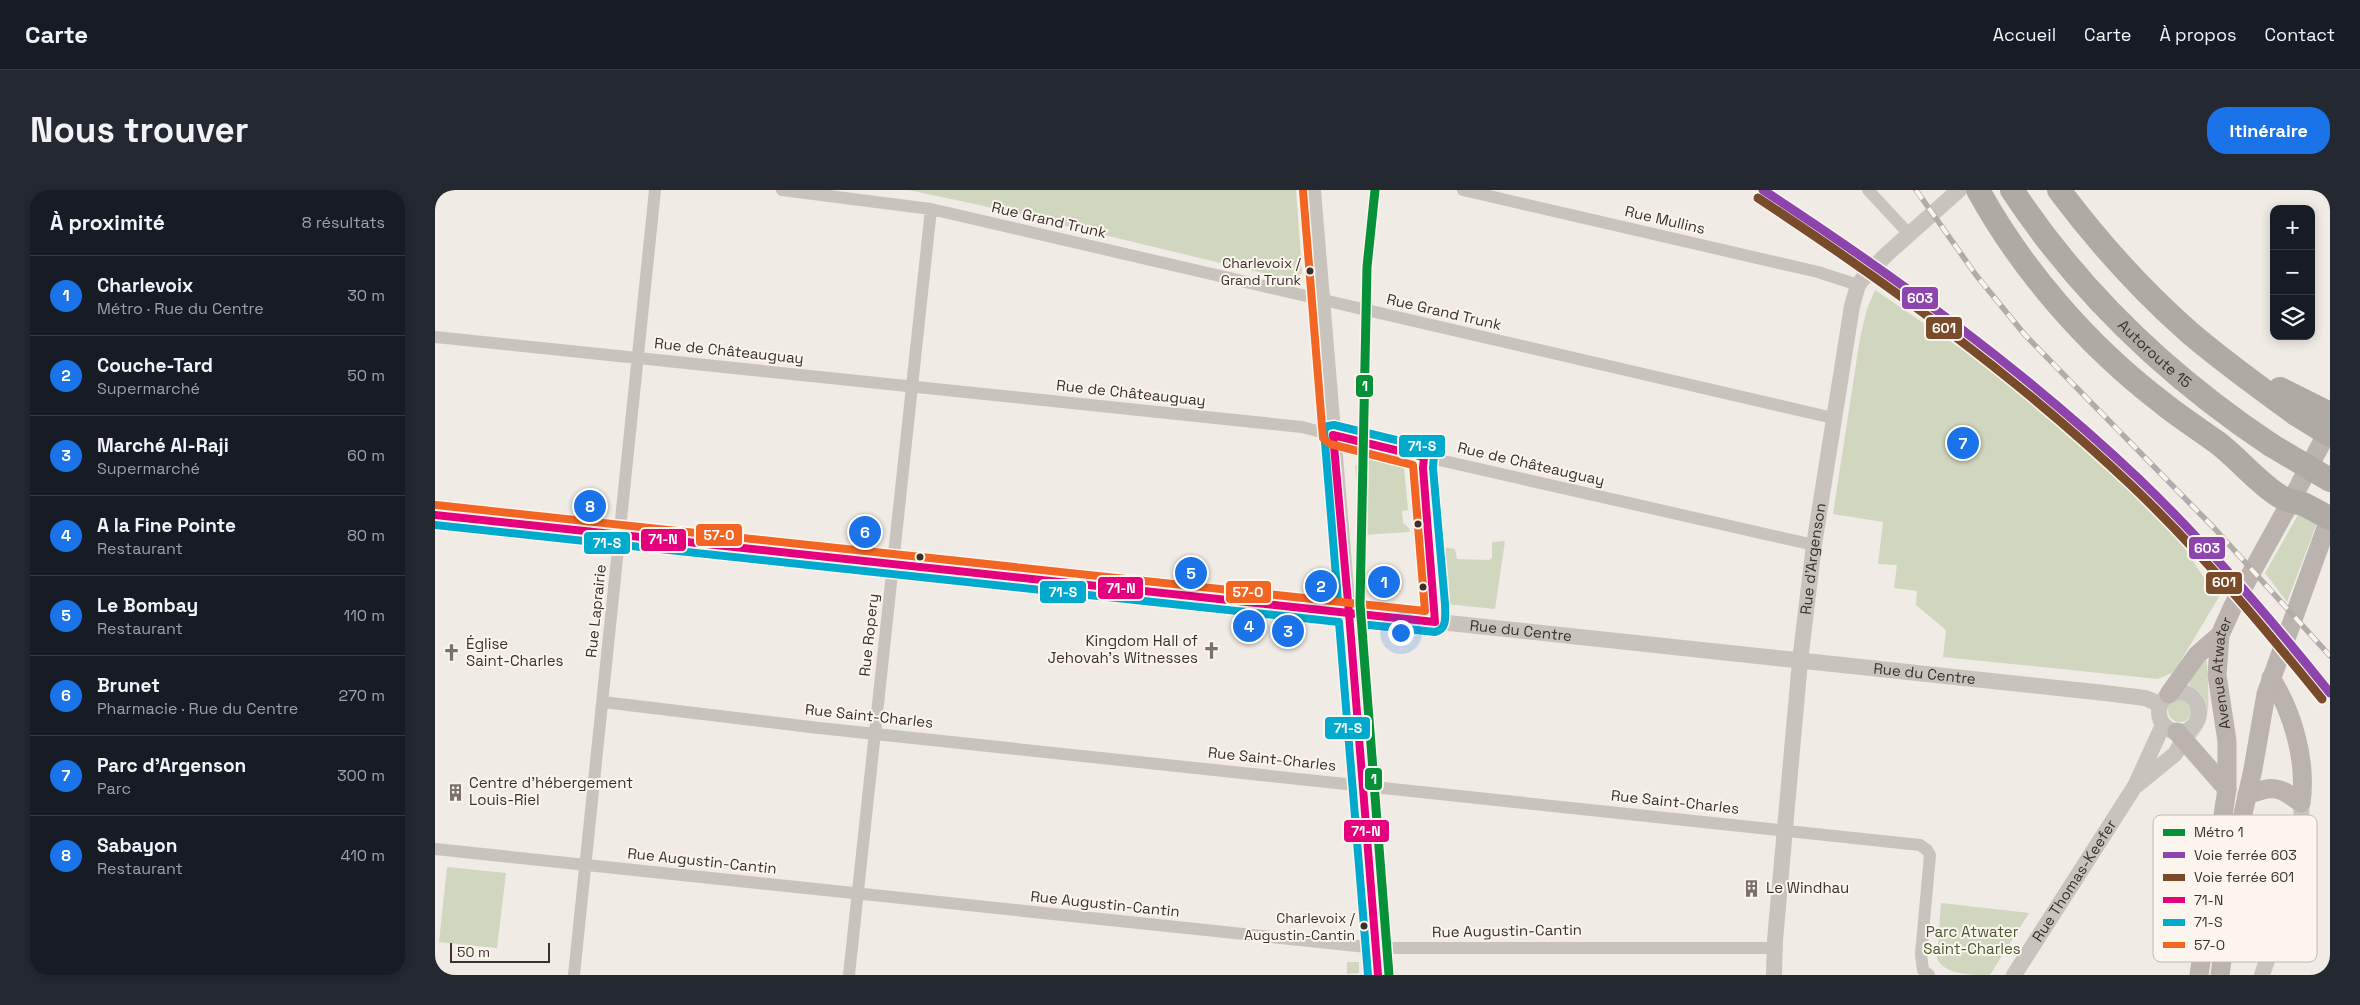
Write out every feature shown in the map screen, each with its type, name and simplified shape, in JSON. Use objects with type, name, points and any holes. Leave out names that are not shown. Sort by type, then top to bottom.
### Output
[{"type":"highway","name":"Autoroute 15","points":[[2012,190],[2069,268],[2131,334],[2209,402],[2271,445],[2330,480]]},
{"type":"highway","points":[[2059,190],[2102,244],[2131,276],[2189,331],[2230,365],[2299,407],[2330,435]]},
{"type":"highway","points":[[1981,196],[2043,286],[2101,349],[2160,402],[2218,443],[2277,495],[2291,502],[2304,505],[2330,518]]},
{"type":"highway","points":[[2299,407],[2330,414]]},
{"type":"main road","name":"Avenue Atwater","points":[[2223,815],[2227,788],[2227,741],[2217,675],[2219,636],[2233,606],[2330,427]]},
{"type":"main road","points":[[2244,815],[2263,707],[2271,678],[2330,518]]},
{"type":"main road","points":[[2164,699],[2197,655],[2219,636]]},
{"type":"main road","points":[[2247,795],[2263,789],[2277,788],[2301,803],[2304,782],[2300,754],[2282,696],[2271,678]]},
{"type":"main road","points":[[2181,739],[2227,788]]},
{"type":"main road","name":"Avenue Atwater","points":[[2199,975],[2201,962]]},
{"type":"main road","points":[[2220,975],[2222,962]]},
{"type":"street","name":"Rue Laprairie","points":[[574,975],[621,535],[655,190]]},
{"type":"street","name":"Rue Grand Trunk","points":[[782,190],[931,210],[1833,418]]},
{"type":"street","points":[[1313,190],[1378,975]]},
{"type":"street","name":"Rue Mullins","points":[[1463,190],[1818,272],[1858,285]]},
{"type":"street","points":[[1868,190],[1909,234]]},
{"type":"street","name":"Rue d'Argenson","points":[[1774,975],[1774,948],[1800,662],[1814,544],[1850,316],[1858,285],[1877,264],[1959,190]]},
{"type":"street","name":"Rue Ropery","points":[[849,975],[931,210]]},
{"type":"street","name":"Rue de Châteauguay","points":[[435,337],[1289,425],[1814,544]]},
{"type":"street","name":"Rue du Centre","points":[[435,515],[1800,662],[2164,699]]},
{"type":"street","points":[[2183,692],[2195,700],[2199,715],[2181,739],[2159,716],[2164,699],[2183,692]]},
{"type":"street","name":"Rue Saint-Charles","points":[[603,702],[1362,786],[1919,845],[1927,850],[1930,859],[1921,954],[1923,970],[1929,975]]},
{"type":"street","name":"Rue Thomas-Keefer","points":[[2135,786],[2181,739]]},
{"type":"street","name":"Rue Thomas-Keefer","points":[[2014,975],[2135,786],[2181,739]]},
{"type":"street","points":[[2301,803],[2301,815]]},
{"type":"street","name":"Rue Augustin-Cantin","points":[[435,849],[1376,948],[1774,948]]},
{"type":"street","points":[[2263,975],[2268,962]]},
{"type":"green space","points":[[908,190],[1296,190],[1302,273],[1295,278],[1280,275],[1279,277],[975,204]]},
{"type":"green space","points":[[1875,290],[2019,388],[2132,486],[2175,533],[2204,578],[2215,581],[2223,590],[2172,673],[2158,679],[1943,657],[1946,630],[1916,605],[1917,591],[1894,588],[1897,565],[1878,564],[1883,522],[1833,514],[1860,338],[1867,309]]},
{"type":"green space","points":[[1363,458],[1404,468],[1408,510],[1402,511],[1403,523],[1409,528],[1410,532],[1362,535],[1355,466]]},
{"type":"green space","points":[[2299,513],[2317,523],[2287,602],[2265,573]]},
{"type":"green space","points":[[1505,541],[1495,609],[1446,604],[1442,558],[1444,558],[1443,547],[1455,549],[1457,559],[1489,560],[1492,558],[1492,542]]},
{"type":"green space","points":[[2205,659],[2207,662],[2208,704],[2207,714],[2200,732],[2193,741],[2191,739],[2202,725],[2207,710],[2203,697],[2189,685],[2190,679]]},
{"type":"green space","points":[[2180,698],[2188,702],[2192,710],[2188,718],[2180,722],[2172,718],[2168,710],[2172,702]]},
{"type":"green space","points":[[447,867],[506,873],[497,948],[439,942]]},
{"type":"green space","name":"Parc Atwater Saint-Charles","points":[[1941,903],[2029,913],[1990,975],[1967,974],[1945,968],[1937,958]]},
{"type":"green space","points":[[1347,962],[1359,962],[1359,973],[1347,974]]},
{"type":"railway","points":[[1916,190],[1976,275],[2025,335],[2215,529],[2330,656]]},
{"type":"metro line","name":"1","points":[[1375,190],[1367,267],[1360,604],[1389,975]]},
{"type":"rail line","name":"603","points":[[1763,190],[1862,257],[1958,326],[2095,439],[2139,479],[2190,530],[2285,637],[2330,693]]},
{"type":"rail line","name":"601","points":[[1758,198],[1856,264],[1951,334],[2044,407],[2088,446],[2158,511],[2207,563],[2254,616],[2322,699]]},
{"type":"transit line","name":"57-O","points":[[436,505],[1425,611],[1413,465],[1330,444],[1323,438],[1303,191]]},
{"type":"transit line","name":"71-S","points":[[1338,601],[1324,430],[1328,426],[1334,425],[1429,448],[1434,455],[1433,468],[1445,604],[1444,625],[1435,632],[1360,624]]},
{"type":"transit line","name":"71-N","points":[[1333,435],[1424,457],[1423,468],[1435,622],[1349,613],[1333,435]]},
{"type":"transit line","name":"71-N","points":[[435,515],[1349,613]]},
{"type":"transit line","name":"71-S","points":[[435,525],[1339,622],[1368,975]]},
{"type":"transit line","name":"71-N","points":[[1349,613],[1378,975]]},
{"type":"place","name":"Charlevoix / Grand Trunk","points":[[1310,271]]},
{"type":"place","name":"Parc d'Argenson","points":[[1963,443]]},
{"type":"place","name":"Sabayon","points":[[590,506]]},
{"type":"place","name":"Brunet","points":[[865,532]]},
{"type":"place","name":"Le Bombay","points":[[1191,573]]},
{"type":"place","name":"Charlevoix","points":[[1384,582]]},
{"type":"place","name":"Couche-Tard","points":[[1321,586]]},
{"type":"place","name":"A la Fine Pointe","points":[[1249,626]]},
{"type":"place","name":"Marché Al-Raji","points":[[1288,631]]},
{"type":"place","name":"Kingdom Hall of Jehovah's Witnesses","points":[[1212,650]]},
{"type":"place","name":"Église Saint-Charles","points":[[452,653]]},
{"type":"place","name":"Centre d'hébergement Louis-Riel","points":[[455,792]]},
{"type":"place","name":"Le Windhau","points":[[1752,888]]},
{"type":"place","name":"Charlevoix / Augustin-Cantin","points":[[1364,926]]}]
